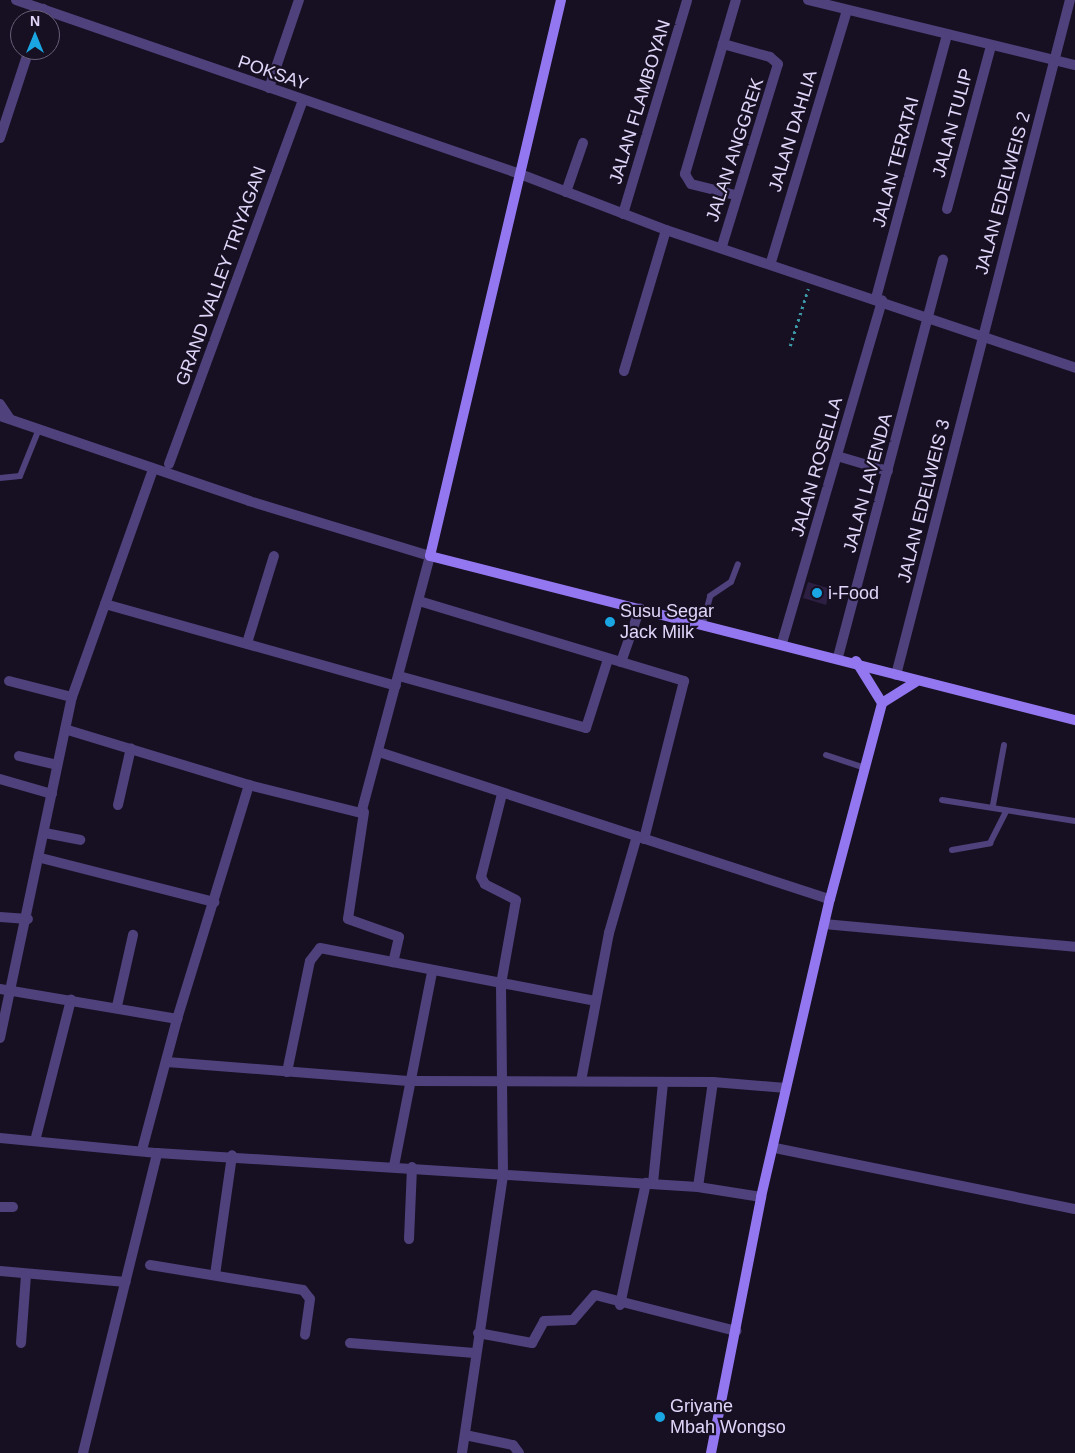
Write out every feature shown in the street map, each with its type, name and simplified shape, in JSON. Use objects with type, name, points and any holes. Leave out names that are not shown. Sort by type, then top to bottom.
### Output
[{"type":"street","name":"POKSAY","points":[[16,0],[520,174],[666,230],[771,262],[1075,368]]},
{"type":"street","points":[[268,88],[298,0]]},
{"type":"street","points":[[392,962],[399,937],[348,919],[364,812],[430,556],[561,0]]},
{"type":"street","name":"JALAN FLAMBOYAN","points":[[623,214],[687,0]]},
{"type":"street","points":[[735,195],[691,184],[685,174],[736,0]]},
{"type":"street","points":[[808,0],[1075,65]]},
{"type":"street","name":"JALAN EDELWEIS 2","points":[[983,335],[1070,0]]},
{"type":"street","name":"JALAN DAHLIA","points":[[771,262],[847,10]]},
{"type":"street","name":"JALAN TERATAI","points":[[879,299],[947,35]]},
{"type":"street","name":"JALAN ANGGREK","points":[[722,246],[735,195],[778,64],[770,57],[723,44]]},
{"type":"street","name":"JALAN TULIP","points":[[947,209],[991,46]]},
{"type":"street","points":[[0,138],[26,60]]},
{"type":"street","name":"GRAND VALLEY TRIYAGAN","points":[[168,464],[303,100]]},
{"type":"street","points":[[566,192],[583,142]]},
{"type":"street","points":[[624,371],[666,230]]},
{"type":"street","name":"JALAN LAVENDA","points":[[838,657],[943,260]]},
{"type":"street","name":"JALAN ROSELLA","points":[[782,643],[879,299]]},
{"type":"street","name":"JALAN EDELWEIS 3","points":[[896,675],[983,335]]},
{"type":"street","points":[[0,404],[5,417],[153,469],[430,556],[856,661],[916,682],[1075,720]]},
{"type":"street","points":[[836,456],[888,471]]},
{"type":"street","points":[[0,1038],[41,858],[57,765],[72,697],[153,469]]},
{"type":"street","points":[[248,643],[274,556]]},
{"type":"street","points":[[419,601],[621,662],[685,685],[640,838],[595,1002],[581,1081]]},
{"type":"street","points":[[106,604],[248,643],[586,728],[608,659]]},
{"type":"street","points":[[621,662],[640,608]]},
{"type":"street","points":[[856,661],[882,703]]},
{"type":"street","points":[[8,681],[72,697]]},
{"type":"street","points":[[710,1453],[736,1331],[761,1197],[774,1148],[830,899],[882,703],[916,682]]},
{"type":"street","points":[[64,729],[249,785],[354,813],[364,812]]},
{"type":"street","points":[[118,804],[131,748]]},
{"type":"street","points":[[379,752],[502,794],[830,899]]},
{"type":"street","points":[[19,756],[57,765]]},
{"type":"street","points":[[0,779],[52,794]]},
{"type":"street","points":[[142,1150],[177,1019],[249,785]]},
{"type":"street","points":[[462,1453],[474,1353],[503,1176],[505,1080],[501,984],[516,900],[485,884],[481,877],[502,794]]},
{"type":"street","points":[[45,833],[80,840]]},
{"type":"street","points":[[41,858],[214,902]]},
{"type":"street","points":[[0,917],[28,919]]},
{"type":"street","points":[[824,924],[1075,947]]},
{"type":"street","points":[[117,1006],[133,935]]},
{"type":"street","points":[[287,1072],[313,952],[334,948],[432,973],[595,1002]]},
{"type":"street","points":[[394,1166],[432,973]]},
{"type":"street","points":[[0,989],[117,1006],[177,1019]]},
{"type":"street","points":[[35,1140],[71,1000]]},
{"type":"street","points":[[167,1062],[411,1081],[713,1082],[786,1088]]},
{"type":"street","points":[[620,1305],[650,1183],[663,1082]]},
{"type":"street","points":[[698,1187],[713,1082]]},
{"type":"street","points":[[0,1138],[142,1150],[157,1153],[232,1155],[412,1167],[503,1176],[650,1183],[698,1187],[761,1197]]},
{"type":"street","points":[[774,1148],[1075,1209]]},
{"type":"street","points":[[83,1453],[157,1153]]},
{"type":"street","points":[[215,1275],[232,1155]]},
{"type":"street","points":[[410,1239],[412,1167]]},
{"type":"street","points":[[0,1207],[13,1207]]},
{"type":"street","points":[[150,1265],[309,1292],[305,1335]]},
{"type":"street","points":[[0,1275],[0,1271],[26,1275],[126,1282]]},
{"type":"street","points":[[22,1343],[26,1275]]},
{"type":"street","points":[[478,1333],[532,1343],[544,1321],[573,1320],[592,1296],[620,1305],[736,1331]]},
{"type":"street","points":[[350,1343],[474,1353]]},
{"type":"street","points":[[465,1435],[513,1445],[519,1453]]},
{"type":"lane","points":[[0,478],[20,476],[39,429]]},
{"type":"lane","points":[[703,624],[710,596],[732,582],[738,564]]},
{"type":"lane","points":[[993,805],[1004,745]]},
{"type":"lane","points":[[826,755],[865,768]]},
{"type":"lane","points":[[942,800],[993,805],[1005,813],[1075,821]]},
{"type":"lane","points":[[952,850],[990,843],[1005,813]]},
{"type":"path","points":[[790,346],[812,276]]},
{"type":"building","name":"i-Food","points":[[808,582],[831,589],[826,605],[803,598]]},
{"type":"place","name":"i-Food","points":[[817,593]]},
{"type":"place","name":"Susu Segar Jack Milk","points":[[610,622]]},
{"type":"place","name":"Griyane Mbah Wongso","points":[[660,1417]]}]
